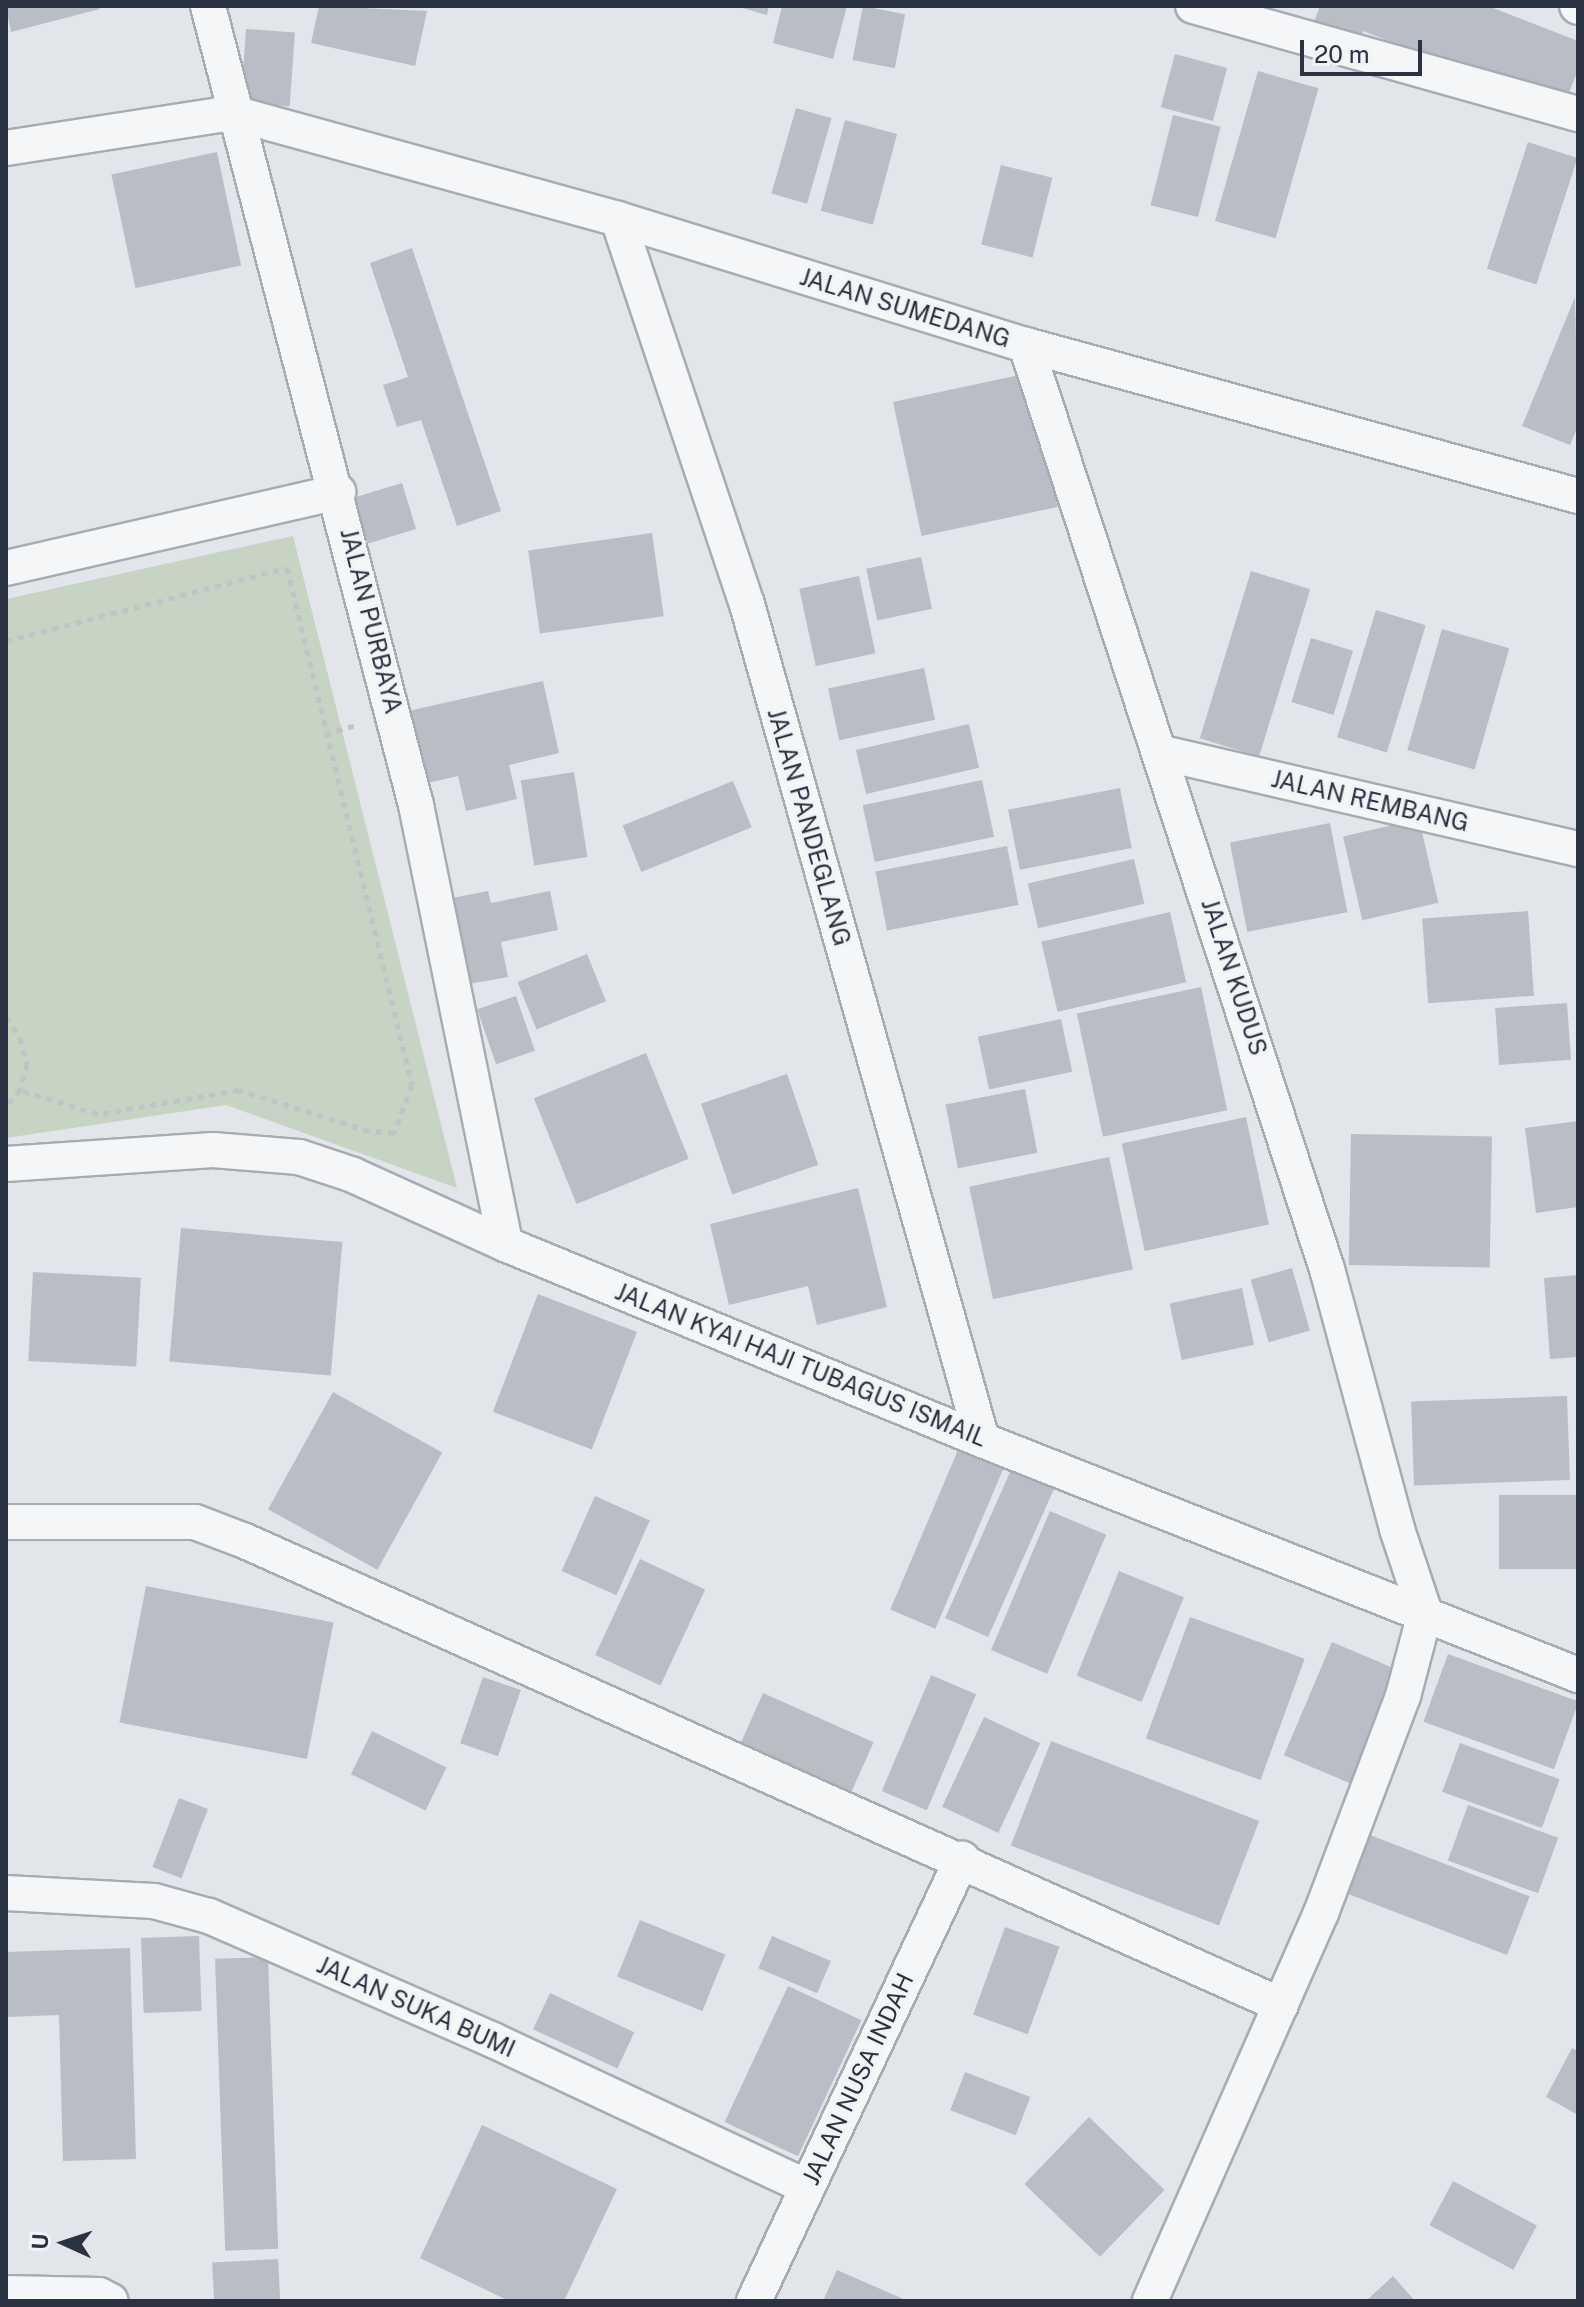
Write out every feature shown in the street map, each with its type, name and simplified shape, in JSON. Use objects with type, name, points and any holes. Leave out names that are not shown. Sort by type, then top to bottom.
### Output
[{"type":"street","name":"JALAN PURBAYA","points":[[208,6],[233,113],[338,492],[416,805],[505,1244]]},
{"type":"street","points":[[1193,6],[1578,114]]},
{"type":"street","points":[[6,148],[233,113]]},
{"type":"street","name":"JALAN SUMEDANG","points":[[233,113],[618,219],[1026,345],[1578,496]]},
{"type":"street","name":"JALAN PANDEGLANG","points":[[618,219],[747,604],[982,1440]]},
{"type":"street","name":"JALAN KUDUS","points":[[1026,345],[1162,753],[1327,1269],[1397,1529],[1425,1613]]},
{"type":"street","points":[[6,568],[338,492]]},
{"type":"street","name":"JALAN REMBANG","points":[[1162,753],[1577,853]]},
{"type":"street","name":"JALAN KYAI HAJI TUBAGUS ISMAIL","points":[[6,1164],[213,1150],[299,1157],[353,1175],[505,1244],[982,1440],[1578,1675]]},
{"type":"street","points":[[6,1522],[120,1518],[207,1527],[962,1858],[1281,2005]]},
{"type":"street","points":[[1150,2301],[1281,2005],[1403,1696],[1425,1613]]},
{"type":"street","name":"JALAN NUSA INDAH","points":[[754,2301],[962,1858]]},
{"type":"street","name":"JALAN SUKA BUMI","points":[[6,1893],[154,1901],[209,1916],[493,2040],[807,2187]]},
{"type":"street","points":[[6,2293],[99,2295],[111,2301]]},
{"type":"path","points":[[6,641],[287,568],[412,1085],[394,1133],[369,1131],[239,1090],[98,1114],[20,1090]]},
{"type":"path","points":[[6,1017],[20,1038],[27,1064],[20,1090],[6,1106]]},
{"type":"green space","points":[[293,536],[457,1188],[226,1105],[6,1138],[6,599]]},
{"type":"building","points":[[6,6],[99,6],[100,9],[11,32]]},
{"type":"building","points":[[319,6],[427,11],[415,66],[311,43]]},
{"type":"building","points":[[736,6],[769,6],[767,15]]},
{"type":"building","points":[[782,6],[847,6],[833,59],[773,43]]},
{"type":"building","points":[[863,6],[905,14],[895,68],[853,60]]},
{"type":"building","points":[[1320,6],[1488,6],[1578,41],[1578,70],[1563,108],[1363,31],[1359,43],[1313,25]]},
{"type":"building","points":[[246,29],[295,32],[290,106],[241,103]]},
{"type":"building","points":[[1175,54],[1227,68],[1213,121],[1161,107]]},
{"type":"building","points":[[1258,71],[1319,88],[1276,238],[1215,221]]},
{"type":"building","points":[[796,108],[832,118],[807,204],[771,194]]},
{"type":"building","points":[[1173,115],[1221,127],[1198,217],[1151,205]]},
{"type":"building","points":[[845,120],[897,134],[873,225],[821,211]]},
{"type":"building","points":[[1528,142],[1577,158],[1536,285],[1487,268]]},
{"type":"building","points":[[217,152],[241,265],[135,288],[111,174]]},
{"type":"building","points":[[1001,165],[1052,178],[1033,257],[981,245]]},
{"type":"building","points":[[412,248],[501,511],[457,526],[421,420],[397,427],[383,385],[408,377],[370,263]]},
{"type":"building","points":[[1575,297],[1578,426],[1570,445],[1522,426]]},
{"type":"building","points":[[1029,373],[1057,507],[922,536],[893,402]]},
{"type":"building","points":[[402,483],[416,529],[368,544],[354,498]]},
{"type":"building","points":[[652,533],[664,616],[540,634],[528,550]]},
{"type":"building","points":[[921,557],[932,609],[877,620],[866,569]]},
{"type":"building","points":[[1251,571],[1310,589],[1259,756],[1200,738]]},
{"type":"building","points":[[859,576],[875,653],[816,666],[799,589]]},
{"type":"building","points":[[1376,610],[1426,625],[1387,752],[1337,737]]},
{"type":"building","points":[[1442,629],[1509,648],[1475,769],[1407,750]]},
{"type":"building","points":[[1311,638],[1353,651],[1333,715],[1291,702]]},
{"type":"building","points":[[924,668],[935,720],[839,740],[828,688]]},
{"type":"building","points":[[543,681],[559,753],[509,765],[517,799],[466,811],[458,776],[415,786],[399,713]]},
{"type":"building","points":[[969,724],[979,768],[866,794],[856,750]]},
{"type":"building","points":[[574,772],[587,857],[534,865],[521,780]]},
{"type":"building","points":[[982,780],[994,837],[875,862],[863,805]]},
{"type":"building","points":[[733,781],[752,827],[641,872],[623,826]]},
{"type":"building","points":[[1120,788],[1132,848],[1020,870],[1008,810]]},
{"type":"building","points":[[1419,819],[1438,903],[1362,920],[1343,837]]},
{"type":"building","points":[[1330,823],[1347,912],[1247,932],[1230,842]]},
{"type":"building","points":[[1007,846],[1018,905],[887,930],[875,872]]},
{"type":"building","points":[[1134,859],[1144,904],[1038,928],[1028,884]]},
{"type":"building","points":[[488,891],[491,903],[550,891],[558,930],[501,942],[508,977],[469,984],[452,898]]},
{"type":"building","points":[[1528,911],[1534,996],[1428,1003],[1422,918]]},
{"type":"building","points":[[1170,912],[1186,982],[1058,1012],[1041,942]]},
{"type":"building","points":[[587,954],[606,1001],[537,1029],[517,982]]},
{"type":"building","points":[[1201,987],[1227,1110],[1103,1137],[1077,1013]]},
{"type":"building","points":[[516,996],[535,1051],[496,1064],[477,1009]]},
{"type":"building","points":[[1567,1003],[1571,1060],[1499,1065],[1495,1008]]},
{"type":"building","points":[[1061,1019],[1072,1072],[989,1089],[978,1037]]},
{"type":"building","points":[[646,1053],[689,1159],[577,1204],[534,1098]]},
{"type":"building","points":[[787,1074],[818,1165],[732,1194],[701,1104]]},
{"type":"building","points":[[1025,1089],[1037,1153],[958,1168],[945,1104]]},
{"type":"building","points":[[1246,1117],[1269,1225],[1145,1251],[1122,1143]]},
{"type":"building","points":[[1578,1121],[1578,1207],[1536,1213],[1525,1128]]},
{"type":"building","points":[[1351,1134],[1492,1136],[1490,1267],[1349,1265]]},
{"type":"building","points":[[1109,1157],[1133,1269],[993,1299],[969,1187]]},
{"type":"building","points":[[858,1188],[887,1307],[817,1325],[808,1286],[729,1305],[710,1224]]},
{"type":"building","points":[[181,1228],[342,1242],[331,1376],[169,1361]]},
{"type":"building","points":[[1292,1268],[1310,1330],[1269,1342],[1251,1280]]},
{"type":"building","points":[[33,1272],[141,1278],[136,1367],[28,1361]]},
{"type":"building","points":[[1578,1275],[1578,1357],[1550,1359],[1544,1278]]},
{"type":"building","points":[[1242,1288],[1254,1345],[1182,1360],[1170,1303]]},
{"type":"building","points":[[538,1294],[637,1332],[592,1450],[493,1412]]},
{"type":"building","points":[[333,1392],[442,1453],[377,1570],[268,1509]]},
{"type":"building","points":[[1567,1396],[1570,1480],[1414,1485],[1411,1401]]},
{"type":"building","points":[[961,1443],[1006,1462],[935,1629],[890,1610]]},
{"type":"building","points":[[1011,1470],[1054,1489],[988,1637],[945,1618]]},
{"type":"building","points":[[1499,1495],[1578,1495],[1578,1569],[1499,1569]]},
{"type":"building","points":[[595,1496],[650,1520],[616,1595],[562,1571]]},
{"type":"building","points":[[1050,1511],[1106,1535],[1047,1674],[991,1650]]},
{"type":"building","points":[[640,1559],[705,1589],[660,1685],[595,1655]]},
{"type":"building","points":[[1119,1571],[1184,1597],[1142,1702],[1077,1676]]},
{"type":"building","points":[[146,1586],[333,1622],[307,1759],[119,1722]]},
{"type":"building","points":[[1190,1617],[1305,1659],[1261,1780],[1146,1738]]},
{"type":"building","points":[[1332,1642],[1397,1670],[1349,1783],[1284,1755]]},
{"type":"building","points":[[1448,1654],[1578,1701],[1554,1769],[1423,1722]]},
{"type":"building","points":[[931,1675],[976,1694],[927,1810],[882,1791]]},
{"type":"building","points":[[483,1677],[521,1690],[498,1756],[460,1743]]},
{"type":"building","points":[[763,1693],[874,1742],[848,1799],[738,1750]]},
{"type":"building","points":[[984,1717],[1040,1743],[998,1833],[942,1807]]},
{"type":"building","points":[[372,1731],[447,1767],[426,1811],[351,1774]]},
{"type":"building","points":[[1051,1741],[1259,1821],[1219,1925],[1011,1846]]},
{"type":"building","points":[[1460,1743],[1560,1779],[1542,1828],[1442,1792]]},
{"type":"building","points":[[179,1798],[208,1809],[181,1878],[152,1867]]},
{"type":"building","points":[[1468,1805],[1558,1838],[1538,1893],[1448,1860]]},
{"type":"building","points":[[1370,1835],[1530,1896],[1507,1955],[1347,1894]]},
{"type":"building","points":[[640,1920],[725,1954],[702,2011],[617,1977]]},
{"type":"building","points":[[1005,1927],[1060,1947],[1028,2034],[973,2014]]},
{"type":"building","points":[[199,1936],[202,2011],[144,2013],[141,1938]]},
{"type":"building","points":[[772,1936],[831,1961],[817,1993],[758,1968]]},
{"type":"building","points":[[130,1948],[136,2159],[63,2161],[59,2015],[6,2017],[6,1952]]},
{"type":"building","points":[[268,1957],[278,2249],[225,2251],[215,1959]]},
{"type":"building","points":[[788,1986],[861,2020],[798,2156],[725,2122]]},
{"type":"building","points":[[550,1993],[634,2032],[617,2069],[533,2029]]},
{"type":"building","points":[[1572,2048],[1578,2051],[1578,2115],[1546,2097]]},
{"type":"building","points":[[965,2072],[1030,2097],[1016,2135],[950,2110]]},
{"type":"building","points":[[1089,2117],[1165,2190],[1100,2257],[1024,2184]]},
{"type":"building","points":[[482,2125],[617,2189],[564,2301],[509,2301],[420,2258]]},
{"type":"building","points":[[1453,2181],[1537,2226],[1513,2270],[1430,2225]]},
{"type":"building","points":[[278,2259],[280,2301],[214,2301],[212,2262]]},
{"type":"building","points":[[837,2270],[908,2301],[823,2301]]},
{"type":"building","points":[[1393,2276],[1415,2301],[1366,2301]]}]
